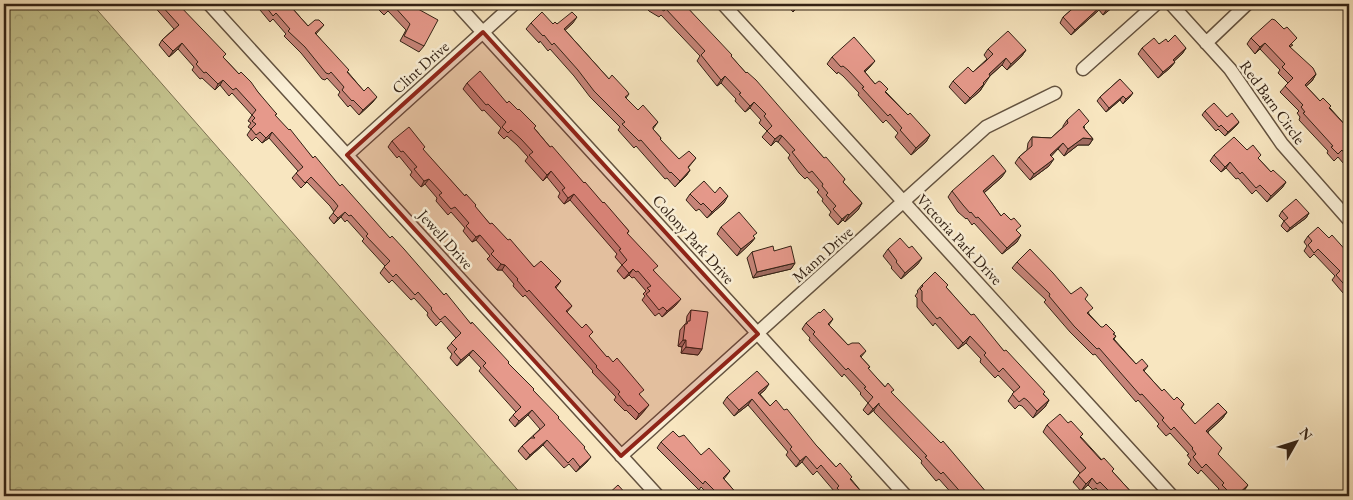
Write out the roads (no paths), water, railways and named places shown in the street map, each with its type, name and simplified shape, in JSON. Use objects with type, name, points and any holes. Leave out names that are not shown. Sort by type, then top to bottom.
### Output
[{"type":"street","name":"Jewell Drive","points":[[209,4],[658,496]]},
{"type":"street","name":"Colony Park Drive","points":[[458,4],[906,496]]},
{"type":"street","name":"Clint Drive","points":[[347,155],[514,4]]},
{"type":"street","name":"Victoria Park Drive","points":[[723,4],[1172,496]]},
{"type":"street","points":[[1083,69],[1156,4]]},
{"type":"street","name":"Red Barn Circle","points":[[1171,4],[1230,69],[1282,144],[1349,220]]},
{"type":"street","points":[[1206,43],[1247,4]]},
{"type":"street","name":"Mann Drive","points":[[621,456],[986,127],[1055,93]]}]
